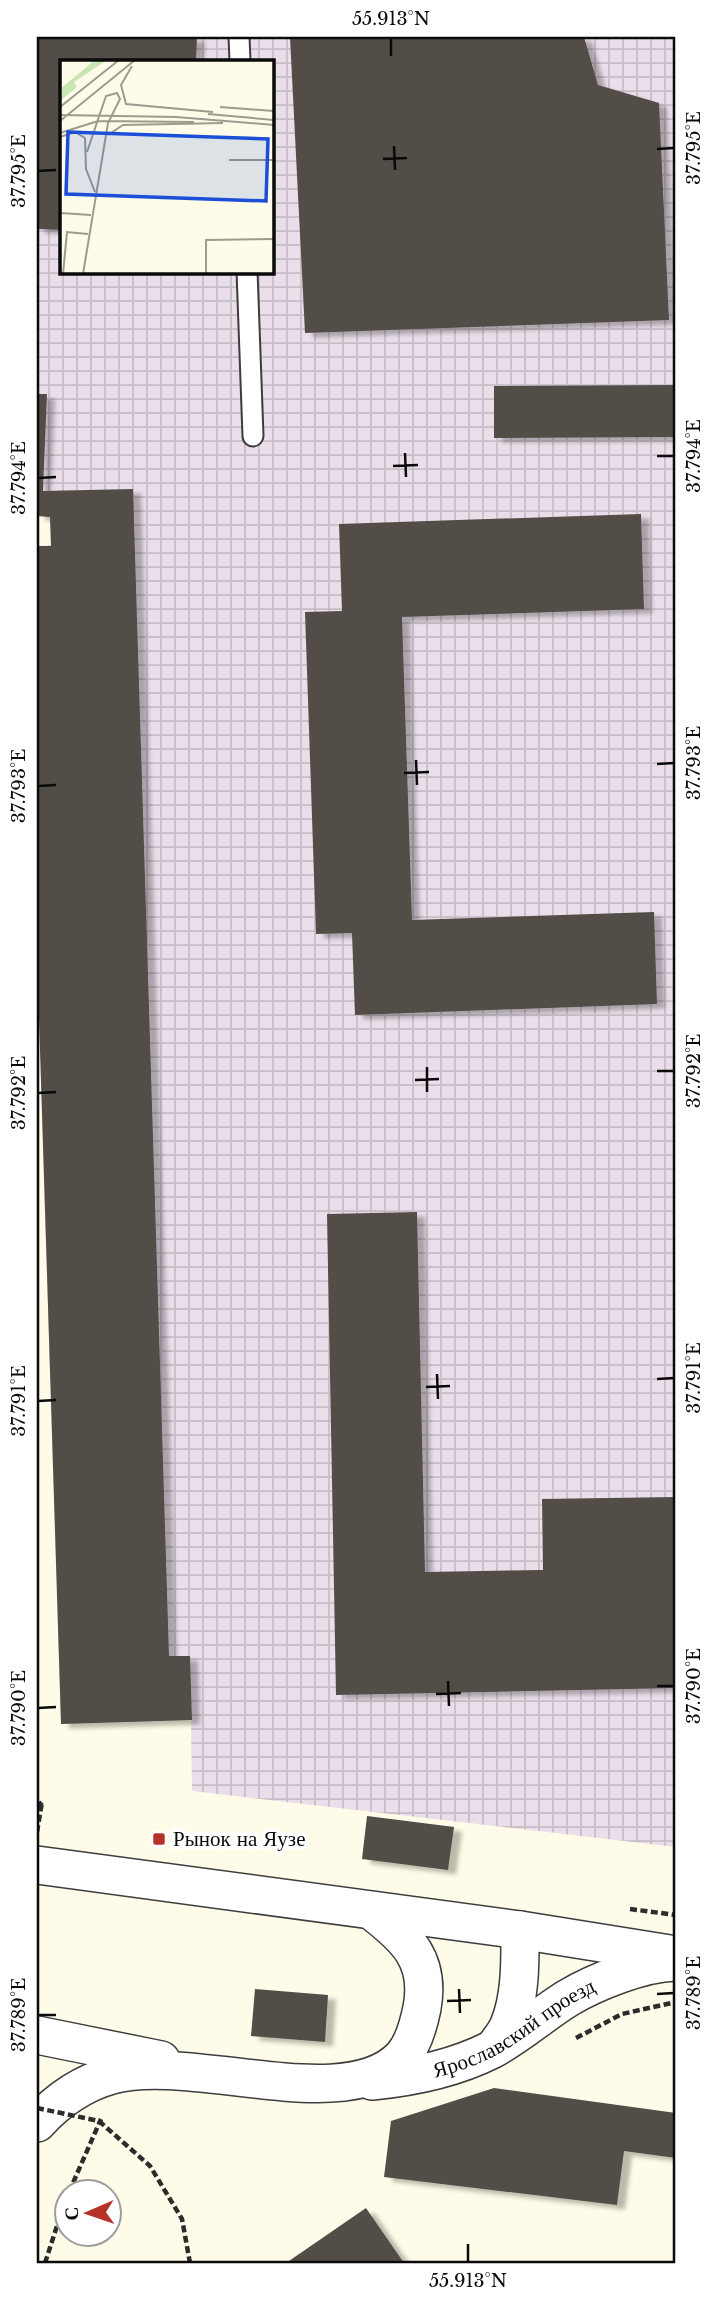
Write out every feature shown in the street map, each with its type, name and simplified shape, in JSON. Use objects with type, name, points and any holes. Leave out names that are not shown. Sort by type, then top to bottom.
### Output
[{"type":"street","points":[[37,1849],[90,1871]]},
{"type":"street","points":[[37,1865],[520,1930],[676,1955]]},
{"type":"street","points":[[37,2123],[55,2104],[79,2089],[112,2075],[139,2071],[220,2073],[309,2084],[350,2082],[379,2075],[404,2056],[418,2024],[424,1993],[418,1959],[401,1933],[372,1911]]},
{"type":"street","points":[[493,2049],[509,2025],[514,2006],[520,1963],[520,1930]]},
{"type":"street","name":"Ярославский проезд","points":[[350,2082],[410,2078],[452,2067],[493,2049],[569,1997],[613,1977],[676,1962]]},
{"type":"street","points":[[37,2035],[220,2073]]},
{"type":"lane","points":[[239,37],[240,60]]},
{"type":"lane","points":[[247,273],[253,436]]},
{"type":"path","points":[[37,1807],[42,1802],[37,1832]]},
{"type":"path","points":[[37,2108],[99,2121],[150,2166],[182,2219],[190,2263]]},
{"type":"path","points":[[75,2178],[99,2121]]},
{"type":"path","points":[[45,2263],[52,2241]]},
{"type":"shaded area","points":[[37,37],[676,37],[676,1847],[192,1791],[191,1720],[61,1724],[37,953],[37,546],[51,545],[50,517],[37,516]]},
{"type":"building","points":[[37,37],[197,37],[196,60],[60,60],[60,230],[37,229]]},
{"type":"building","points":[[290,37],[584,37],[598,85],[659,103],[669,320],[305,333]]},
{"type":"building","points":[[673,385],[673,437],[494,438],[494,386]]},
{"type":"building","points":[[37,394],[47,394],[43,491],[133,489],[169,1656],[190,1656],[192,1720],[61,1724],[37,953],[37,546],[51,546],[50,517],[37,516]]},
{"type":"building","points":[[641,514],[644,609],[402,617],[412,920],[654,912],[657,1004],[355,1015],[352,933],[316,934],[305,612],[342,611],[339,524]]},
{"type":"building","points":[[417,1212],[425,1572],[543,1570],[542,1499],[676,1497],[676,1688],[336,1695],[327,1214]]},
{"type":"building","points":[[367,1816],[454,1827],[448,1870],[362,1859]]},
{"type":"building","points":[[255,1989],[328,1995],[325,2042],[251,2036]]},
{"type":"building","points":[[494,2088],[676,2113],[676,2158],[624,2151],[617,2205],[384,2177],[391,2121]]},
{"type":"building","points":[[366,2208],[404,2263],[286,2263]]},
{"type":"place","name":"Рынок на Яузе","points":[[159,1839]]}]
